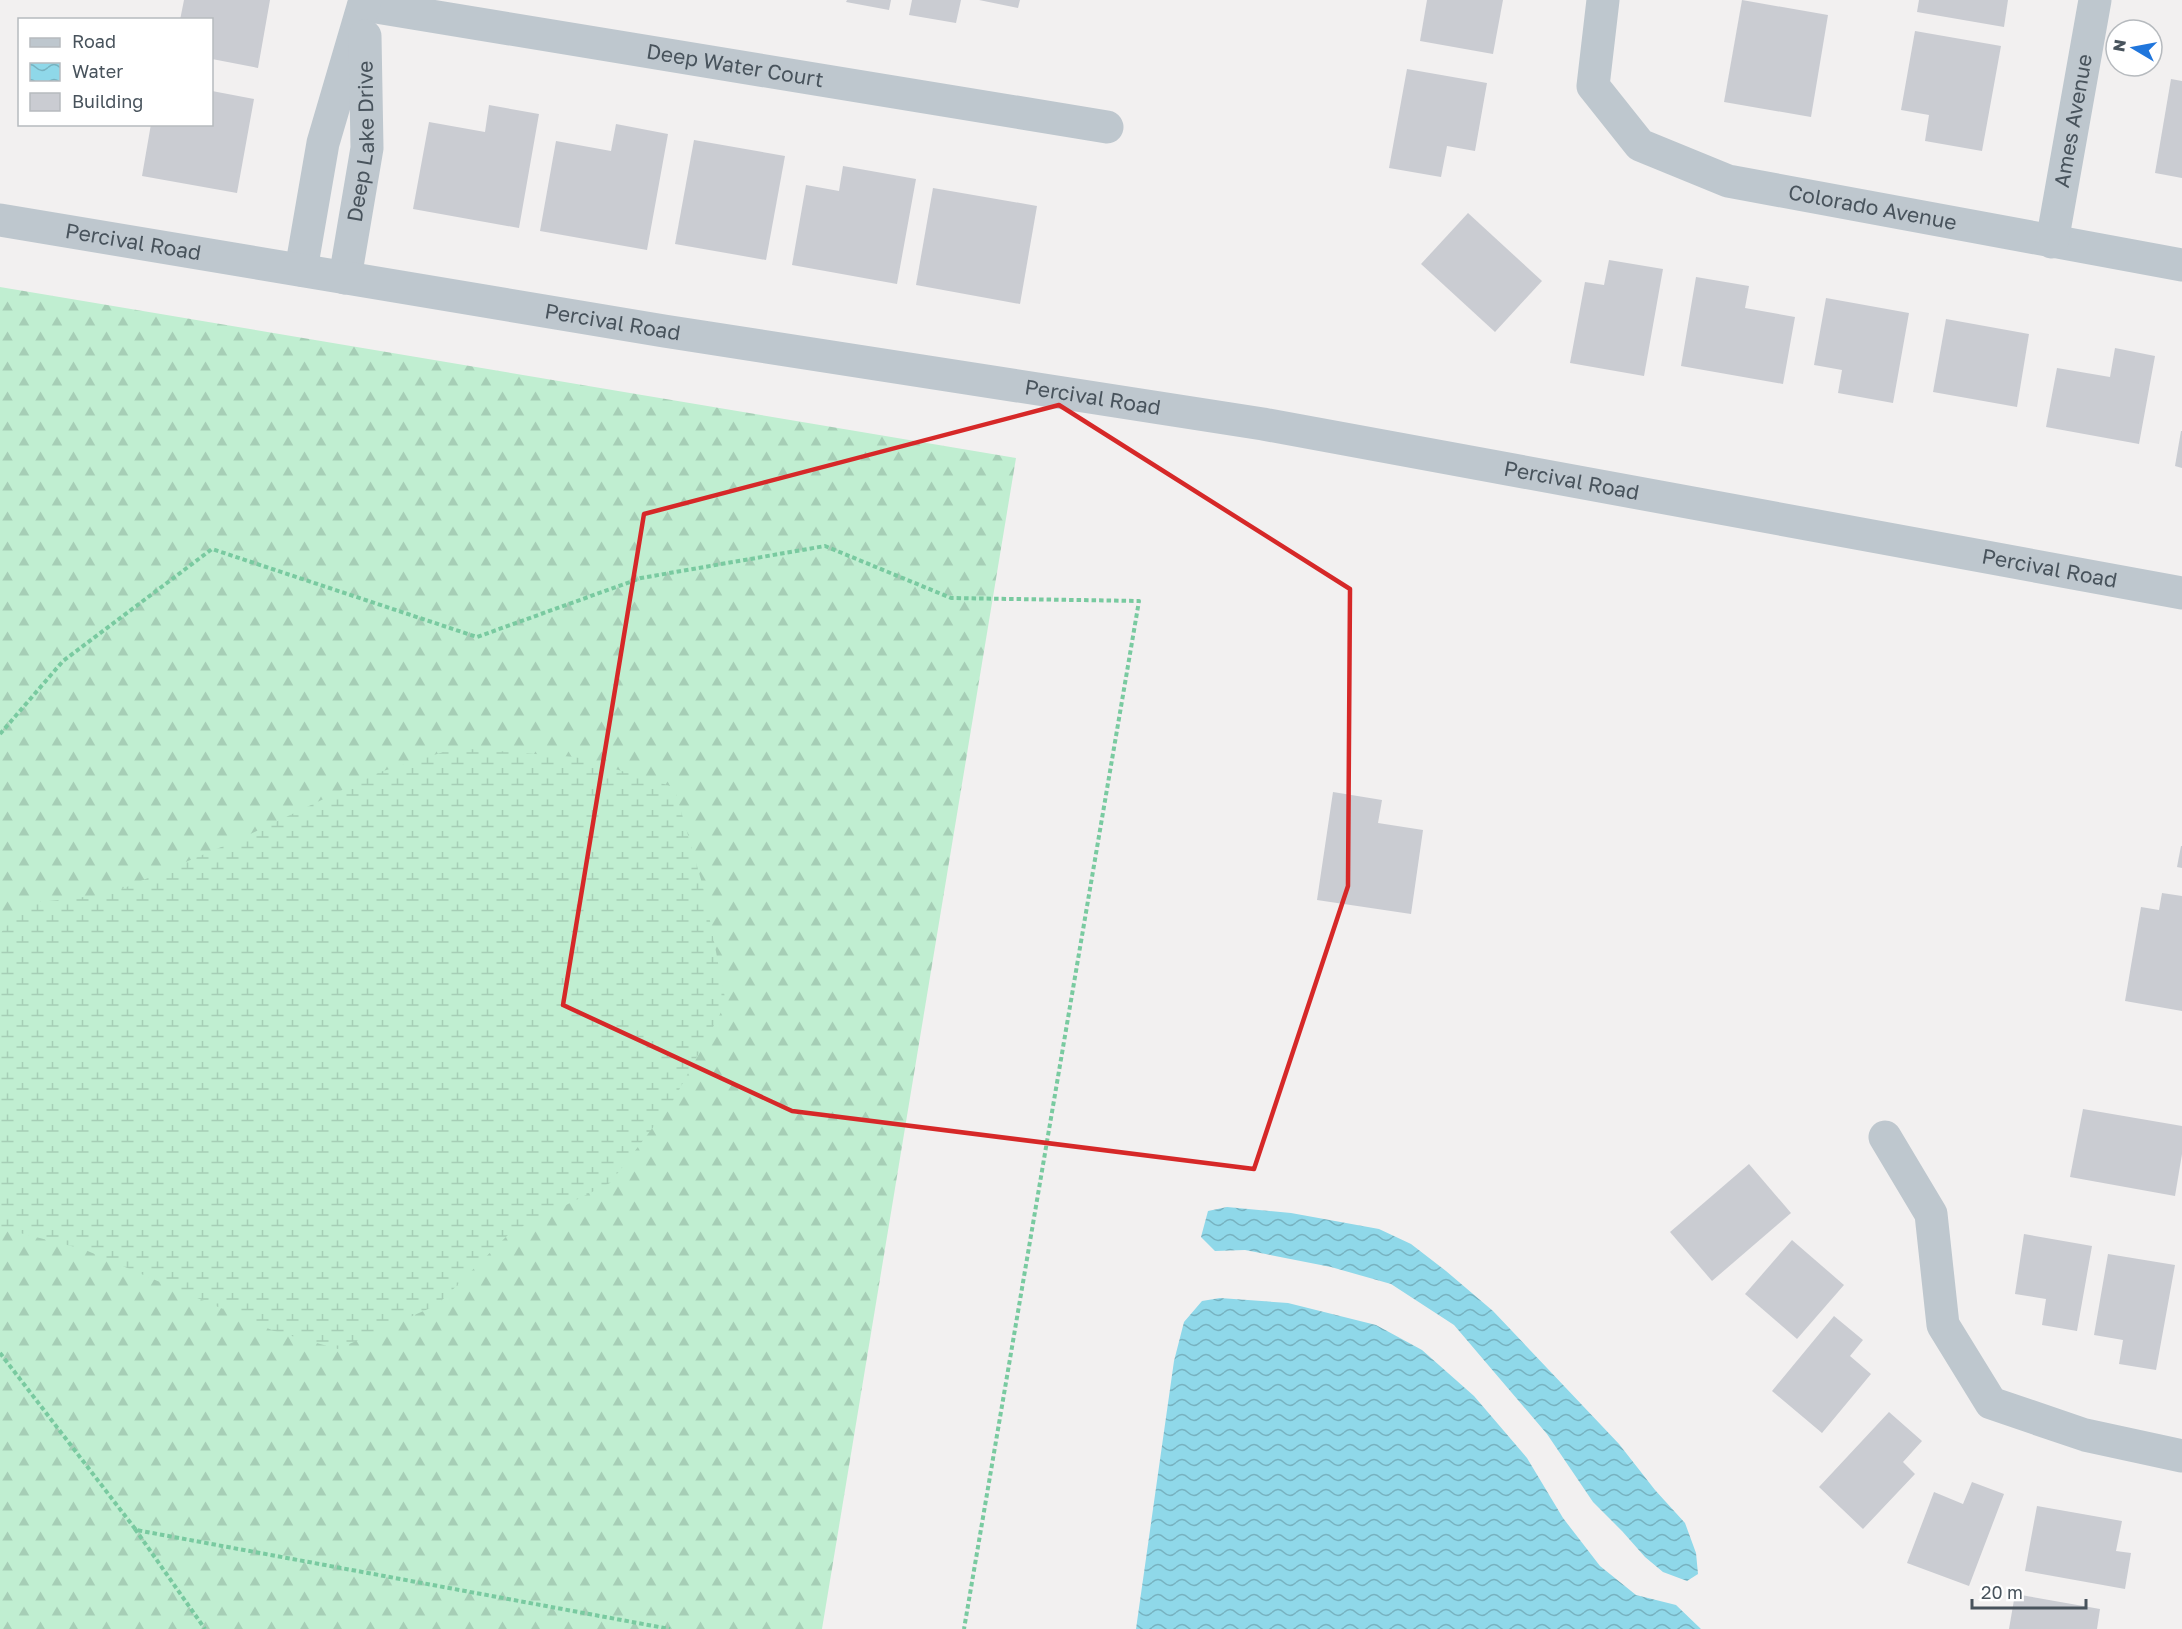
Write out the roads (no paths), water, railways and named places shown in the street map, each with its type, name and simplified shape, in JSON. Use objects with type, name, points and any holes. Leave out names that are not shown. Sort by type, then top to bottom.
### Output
[{"type":"street","name":"Colorado Avenue","points":[[1603,0],[1593,86],[1640,145],[1728,182],[2182,265]]},
{"type":"street","name":"Ames Avenue","points":[[2052,242],[2095,0]]},
{"type":"street","name":"Deep Water Court","points":[[365,2],[1107,127]]},
{"type":"street","name":"Deep Lake Drive","points":[[301,270],[323,142],[365,2]]},
{"type":"street","name":"Deep Lake Drive","points":[[345,278],[367,148],[365,2]]},
{"type":"street","points":[[318,176],[360,183]]},
{"type":"street","name":"Percival Road","points":[[0,220],[664,331],[1263,424],[2182,593]]},
{"type":"street","points":[[1885,1137],[1931,1214],[1943,1325],[1991,1403],[2085,1435],[2182,1456]]},
{"type":"water","points":[[1227,1207],[1291,1213],[1379,1229],[1411,1244],[1446,1271],[1493,1311],[1619,1444],[1655,1490],[1685,1523],[1696,1553],[1698,1574],[1687,1581],[1663,1572],[1645,1557],[1593,1502],[1547,1434],[1454,1325],[1391,1284],[1331,1267],[1245,1250],[1215,1251],[1201,1237],[1208,1211]]},
{"type":"water","points":[[1220,1298],[1288,1303],[1376,1325],[1422,1350],[1474,1396],[1527,1458],[1563,1518],[1600,1566],[1636,1595],[1676,1605],[1701,1629],[1136,1629],[1174,1361],[1184,1322],[1202,1301]]}]
